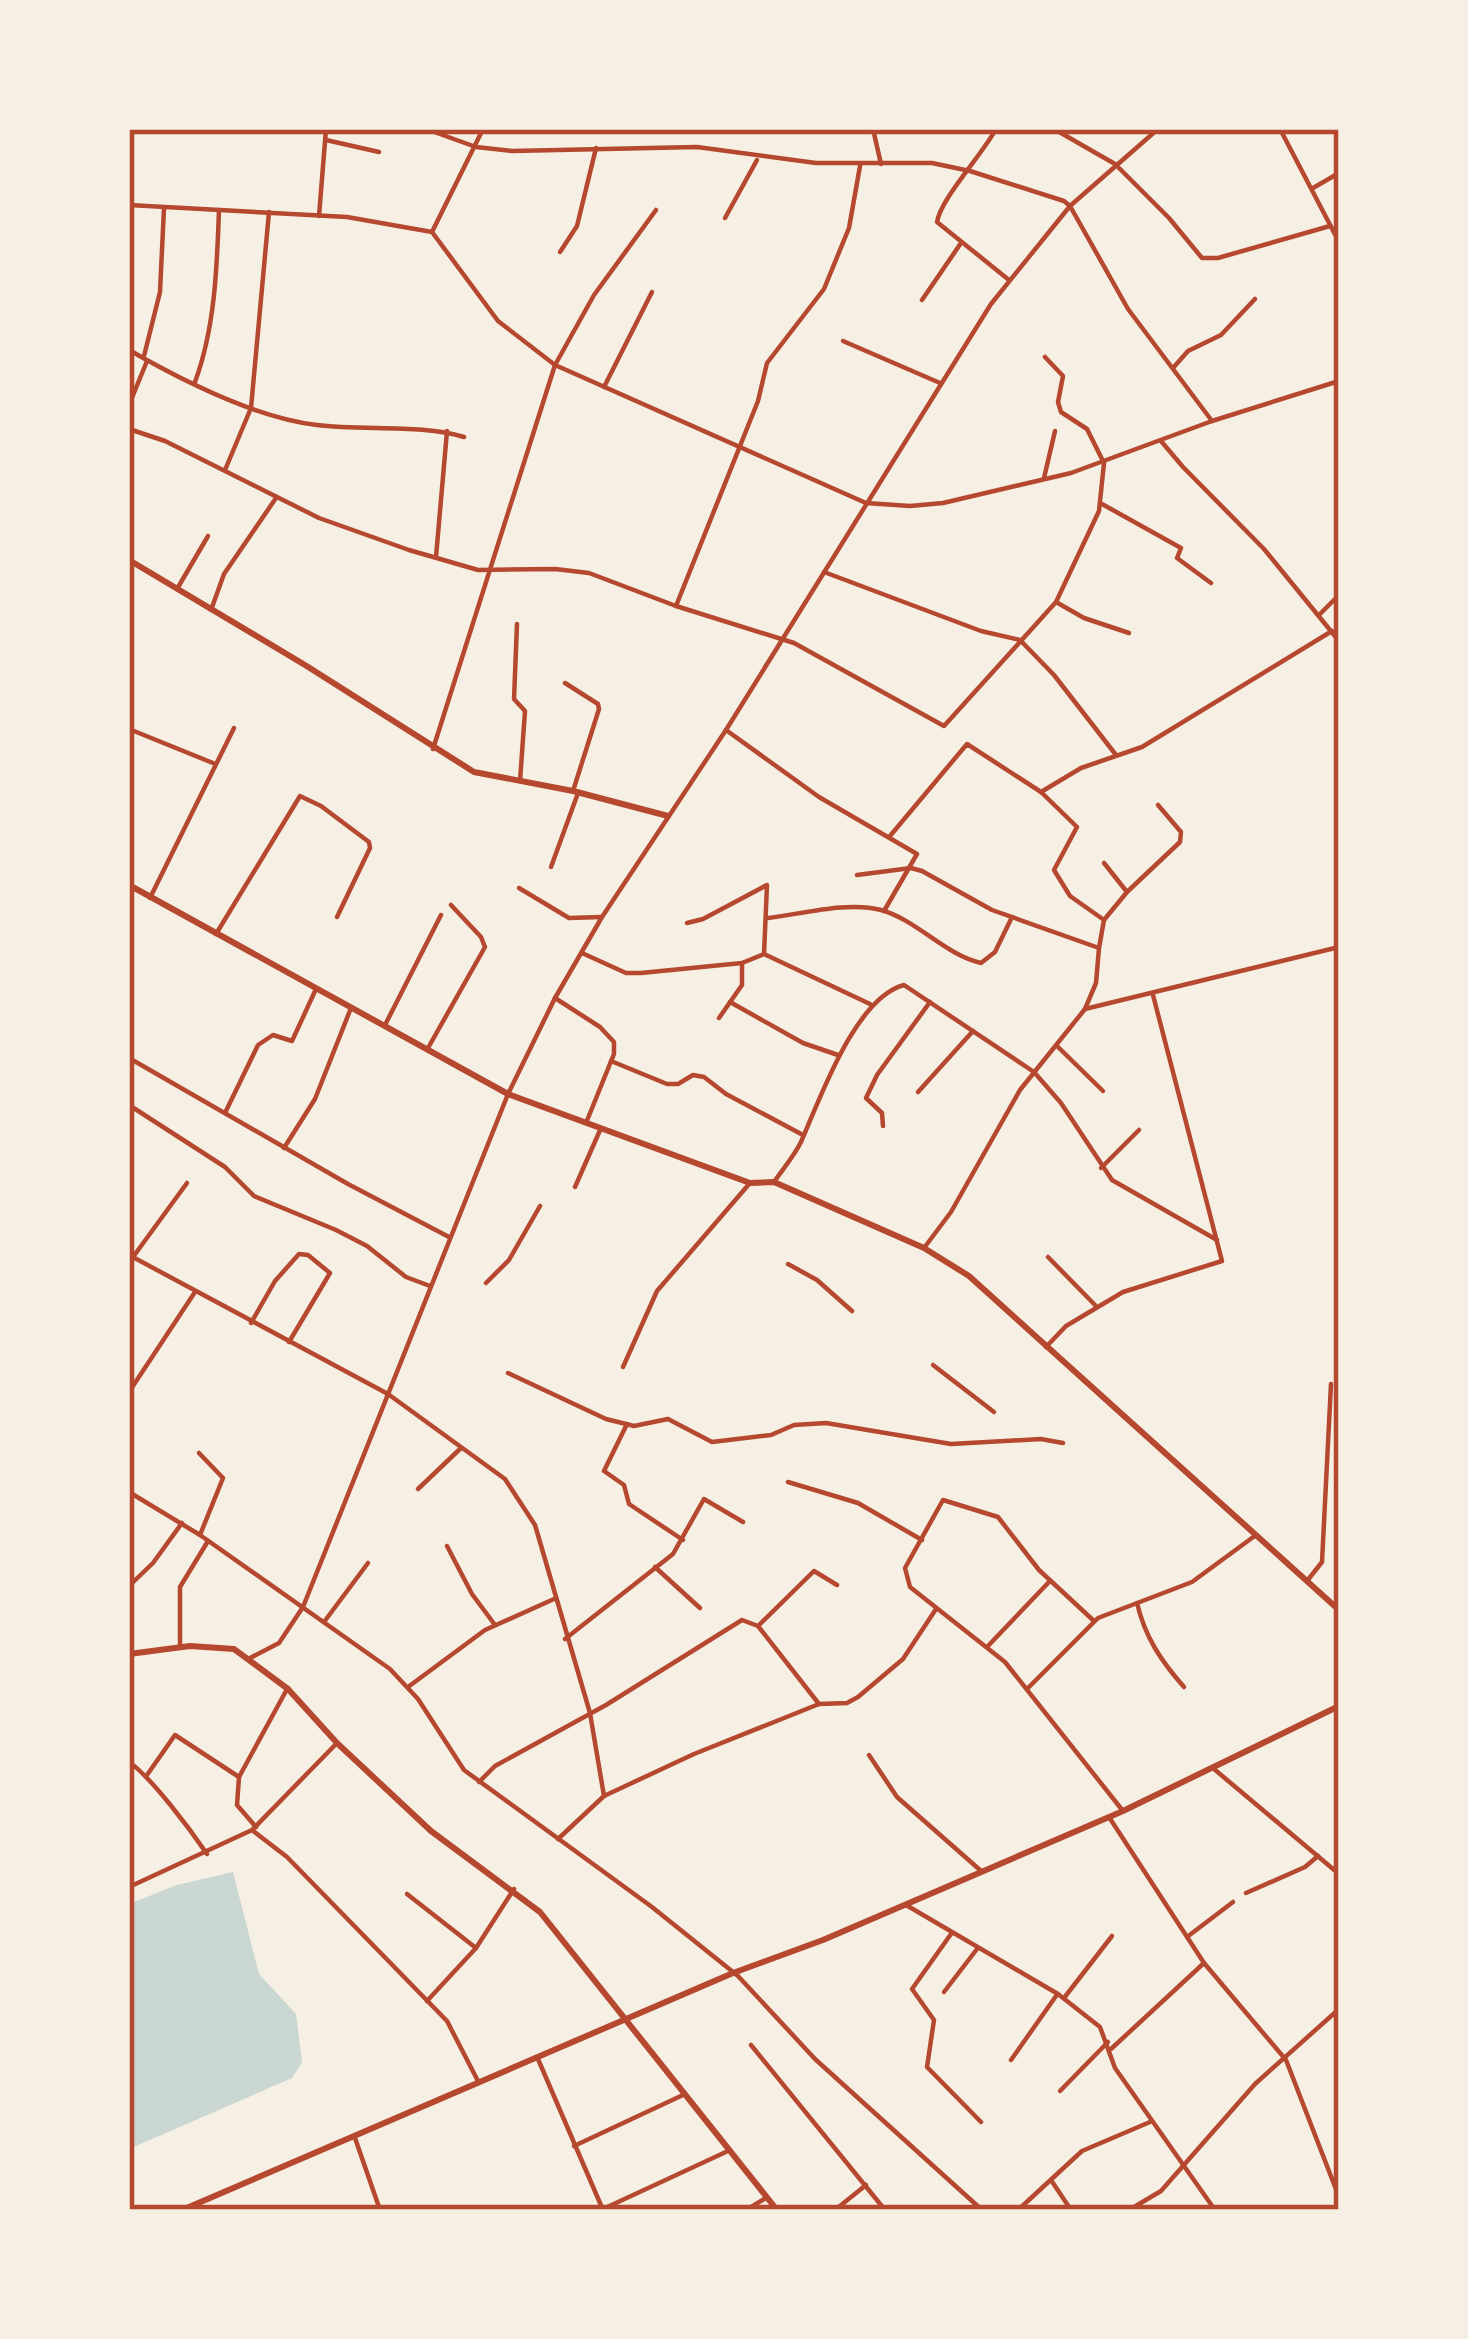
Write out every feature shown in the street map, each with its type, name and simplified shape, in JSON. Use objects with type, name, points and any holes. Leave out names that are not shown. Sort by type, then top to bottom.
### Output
[{"type":"street","points":[[319,216],[326,129]]},
{"type":"street","points":[[426,129],[476,146],[512,151],[697,147],[860,166],[932,163],[970,171],[1070,206],[1128,309],[1212,421]]},
{"type":"street","points":[[433,232],[483,129]]},
{"type":"street","points":[[873,129],[881,164]]},
{"type":"street","points":[[996,129],[937,215],[940,226],[1010,281]]},
{"type":"street","points":[[1054,129],[1115,164],[1169,218],[1196,254],[1208,260],[1330,226]]},
{"type":"street","points":[[250,1658],[279,1643],[303,1607],[508,1094],[602,917],[726,730],[940,383],[1010,281],[1070,206],[1158,129]]},
{"type":"street","points":[[1283,130],[1339,242]]},
{"type":"street","points":[[326,140],[379,152]]},
{"type":"street","points":[[560,252],[577,226],[596,148]]},
{"type":"street","points":[[725,218],[758,157]]},
{"type":"street","points":[[676,606],[772,354],[824,289],[849,228],[860,166]]},
{"type":"street","points":[[1311,190],[1339,172]]},
{"type":"street","points":[[129,205],[319,216],[433,232],[498,321],[555,364],[866,503],[943,502],[1104,463],[1212,421],[1339,381]]},
{"type":"street","points":[[129,405],[160,292],[164,208]]},
{"type":"street","points":[[195,382],[206,353],[219,208]]},
{"type":"street","points":[[433,749],[555,364],[594,295],[656,210]]},
{"type":"street","points":[[225,470],[251,408],[269,212]]},
{"type":"street","points":[[922,300],[961,243]]},
{"type":"street","points":[[604,387],[652,292]]},
{"type":"street","points":[[1173,368],[1188,351],[1221,334],[1255,299]]},
{"type":"street","points":[[843,340],[940,383]]},
{"type":"street","points":[[129,350],[286,421],[447,431],[464,437]]},
{"type":"street","points":[[129,428],[364,535],[492,571],[572,569],[794,643],[944,726],[1056,602],[1101,504],[1104,463],[1087,429],[1060,412],[1063,376],[1045,358]]},
{"type":"street","points":[[436,557],[447,431]]},
{"type":"street","points":[[1044,478],[1055,431]]},
{"type":"street","points":[[1161,441],[1264,549],[1339,641]]},
{"type":"street","points":[[211,610],[224,574],[276,498]]},
{"type":"street","points":[[1101,504],[1181,548],[1177,558],[1211,583]]},
{"type":"street","points":[[177,589],[208,536]]},
{"type":"street","points":[[129,560],[474,772],[668,816]]},
{"type":"street","points":[[824,572],[982,631],[1020,640],[1054,675],[1116,755]]},
{"type":"street","points":[[1319,615],[1339,595]]},
{"type":"street","points":[[1056,602],[1084,618],[1129,633]]},
{"type":"street","points":[[518,624],[514,699],[524,711],[520,781]]},
{"type":"street","points":[[1040,792],[1081,768],[1142,747],[1332,631]]},
{"type":"street","points":[[551,866],[599,709],[566,683]]},
{"type":"street","points":[[150,898],[234,728]]},
{"type":"street","points":[[129,729],[214,763]]},
{"type":"street","points":[[726,730],[819,797],[917,854],[884,910]]},
{"type":"street","points":[[890,836],[968,745],[1040,792],[1077,827],[1054,870],[1070,896],[1104,920]]},
{"type":"street","points":[[215,934],[300,796],[369,842],[337,917]]},
{"type":"street","points":[[924,1248],[951,1212],[1034,1072],[1085,1009],[1096,983],[1104,920],[1126,892],[1180,842],[1181,832],[1158,805]]},
{"type":"street","points":[[1104,863],[1126,892]]},
{"type":"street","points":[[857,874],[911,868],[976,903],[1099,948]]},
{"type":"street","points":[[129,885],[508,1094],[749,1183],[774,1182],[924,1248],[969,1276],[1339,1610]]},
{"type":"street","points":[[687,923],[767,885],[764,954]]},
{"type":"street","points":[[519,888],[569,918],[602,917]]},
{"type":"street","points":[[428,1048],[485,947],[451,905]]},
{"type":"street","points":[[768,918],[884,910],[981,963],[995,952],[1012,917]]},
{"type":"street","points":[[385,1025],[441,915]]},
{"type":"street","points":[[1085,1009],[1339,946]]},
{"type":"street","points":[[582,953],[626,973],[742,963],[764,954],[871,1005]]},
{"type":"street","points":[[719,1018],[742,985],[742,963]]},
{"type":"street","points":[[774,1182],[871,1005],[904,985],[1034,1072],[1101,1168],[1124,1189],[1217,1240]]},
{"type":"street","points":[[225,1114],[258,1046],[273,1035],[292,1041],[316,989]]},
{"type":"street","points":[[1046,1347],[1066,1325],[1096,1306],[1139,1286],[1222,1262],[1153,995]]},
{"type":"street","points":[[555,998],[612,1036],[611,1061],[586,1123]]},
{"type":"street","points":[[730,1002],[803,1043],[841,1056]]},
{"type":"street","points":[[883,1126],[882,1113],[866,1098],[929,1002]]},
{"type":"street","points":[[284,1148],[315,1099],[351,1007]]},
{"type":"street","points":[[918,1092],[973,1031]]},
{"type":"street","points":[[1057,1046],[1103,1090]]},
{"type":"street","points":[[129,1058],[451,1238]]},
{"type":"street","points":[[611,1061],[667,1084],[693,1075],[704,1077],[803,1135]]},
{"type":"street","points":[[129,1105],[225,1167],[254,1196],[336,1230],[367,1246],[406,1277],[431,1286]]},
{"type":"street","points":[[575,1187],[601,1128]]},
{"type":"street","points":[[1101,1168],[1139,1130]]},
{"type":"street","points":[[187,1183],[131,1256],[388,1394],[505,1479],[525,1504],[590,1713],[604,1796]]},
{"type":"street","points":[[623,1367],[657,1291],[749,1183]]},
{"type":"street","points":[[486,1282],[509,1260],[540,1206]]},
{"type":"street","points":[[251,1323],[285,1268],[299,1254],[308,1256],[330,1273],[289,1342]]},
{"type":"street","points":[[1048,1257],[1096,1306]]},
{"type":"street","points":[[788,1264],[817,1280],[852,1311]]},
{"type":"street","points":[[129,1393],[195,1292]]},
{"type":"street","points":[[933,1364],[994,1412]]},
{"type":"street","points":[[508,1373],[627,1424],[668,1419],[712,1442],[826,1423],[952,1444],[1041,1439],[1063,1443]]},
{"type":"street","points":[[1306,1581],[1322,1562],[1331,1384]]},
{"type":"street","points":[[627,1424],[604,1471],[623,1484],[628,1504],[683,1540]]},
{"type":"street","points":[[418,1490],[463,1446]]},
{"type":"street","points":[[199,1454],[224,1478],[200,1535]]},
{"type":"street","points":[[788,1482],[858,1503],[922,1540]]},
{"type":"street","points":[[129,1492],[200,1535],[408,1687],[450,1754],[479,1782],[652,1907],[733,1973],[815,2059],[982,2210]]},
{"type":"street","points":[[565,1639],[673,1554],[704,1499],[743,1522]]},
{"type":"street","points":[[1094,1621],[1050,1581],[992,1513],[943,1500],[909,1559],[905,1576],[910,1587],[987,1647],[1027,1689],[1124,1811]]},
{"type":"street","points":[[129,1586],[182,1523]]},
{"type":"street","points":[[1027,1689],[1094,1621],[1205,1575],[1256,1535]]},
{"type":"street","points":[[180,1648],[180,1587],[208,1541]]},
{"type":"street","points":[[447,1546],[495,1625]]},
{"type":"street","points":[[324,1622],[368,1563]]},
{"type":"street","points":[[655,1567],[700,1608]]},
{"type":"street","points":[[758,1626],[814,1571],[836,1585]]},
{"type":"street","points":[[987,1647],[1050,1581]]},
{"type":"street","points":[[408,1687],[495,1625],[554,1599]]},
{"type":"street","points":[[1137,1603],[1145,1632],[1184,1687]]},
{"type":"street","points":[[558,1839],[604,1796],[819,1704],[847,1703],[903,1659],[937,1607]]},
{"type":"street","points":[[479,1782],[495,1766],[748,1620],[758,1626],[819,1704]]},
{"type":"street","points":[[129,1654],[218,1646],[250,1658],[288,1689],[337,1743],[431,1831],[514,1889],[563,1937],[777,2210]]},
{"type":"street","points":[[288,1689],[239,1777],[237,1805],[254,1828],[447,2020],[479,2084]]},
{"type":"street","points":[[182,2210],[1124,1811],[1339,1706]]},
{"type":"street","points":[[148,1775],[175,1735],[239,1777]]},
{"type":"street","points":[[129,1876],[132,1886],[254,1828],[337,1743]]},
{"type":"street","points":[[868,1755],[906,1806],[980,1870]]},
{"type":"street","points":[[129,1762],[148,1775],[151,1786],[207,1854]]},
{"type":"street","points":[[1214,1768],[1339,1874]]},
{"type":"street","points":[[1108,1817],[1204,1963],[1286,2060],[1339,2197]]},
{"type":"street","points":[[1246,1893],[1305,1868],[1318,1856]]},
{"type":"street","points":[[427,2002],[476,1948],[514,1889]]},
{"type":"street","points":[[407,1894],[476,1948]]},
{"type":"street","points":[[1186,1937],[1233,1902]]},
{"type":"street","points":[[906,1905],[1061,1996],[1100,2027],[1115,2068],[1215,2210]]},
{"type":"street","points":[[951,1934],[912,1989],[934,2020],[927,2067],[980,2122]]},
{"type":"street","points":[[1011,2060],[1112,1936]]},
{"type":"street","points":[[944,1992],[977,1948]]},
{"type":"street","points":[[1060,2092],[1204,1963]]},
{"type":"street","points":[[1129,2210],[1161,2192],[1256,2084],[1339,2009]]},
{"type":"street","points":[[751,2045],[885,2210]]},
{"type":"street","points":[[538,2059],[603,2210],[731,2149]]},
{"type":"street","points":[[574,2146],[686,2094]]},
{"type":"street","points":[[1018,2210],[1091,2146],[1150,2122]]},
{"type":"street","points":[[355,2138],[380,2210]]},
{"type":"street","points":[[1051,2180],[1071,2210]]},
{"type":"street","points":[[835,2210],[866,2185]]},
{"type":"street","points":[[746,2210],[766,2198]]},
{"type":"street","points":[[964,2210],[974,2203]]},
{"type":"shaded area","points":[[233,1872],[259,1974],[296,2014],[302,2062],[292,2078],[129,2149],[129,1904],[177,1885]]}]
